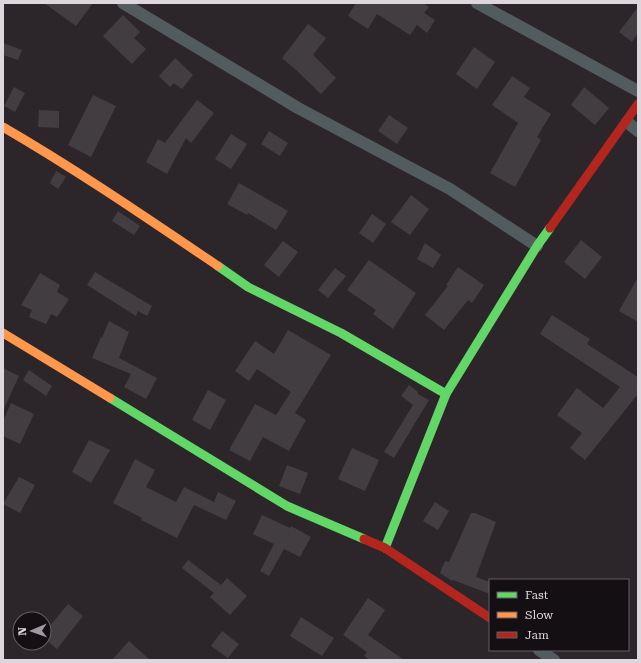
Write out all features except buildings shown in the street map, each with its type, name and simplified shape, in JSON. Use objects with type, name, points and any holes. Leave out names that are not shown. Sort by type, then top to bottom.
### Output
[{"type":"street","points":[[123,3],[298,108],[450,189],[537,246]]},
{"type":"street","points":[[477,3],[638,91]]},
{"type":"street","points":[[385,548],[446,394],[537,246],[627,122],[638,104]]},
{"type":"street","points":[[627,122],[638,131]]},
{"type":"street","points":[[3,127],[105,190],[248,287],[341,333],[446,394]]},
{"type":"street","points":[[3,333],[287,506],[385,548],[489,617]]},
{"type":"street","points":[[540,651],[554,660]]},
{"type":"traffic: fast","points":[[385,548],[446,394],[537,246],[550,228]]},
{"type":"traffic: fast","points":[[218,266],[248,287],[341,333],[446,394]]},
{"type":"traffic: fast","points":[[110,398],[287,506],[364,539]]},
{"type":"traffic: slow","points":[[3,127],[85,177],[218,266]]},
{"type":"traffic: slow","points":[[3,333],[110,398]]},
{"type":"traffic: jam","points":[[550,228],[638,104]]},
{"type":"traffic: jam","points":[[364,539],[385,548],[489,617]]}]
